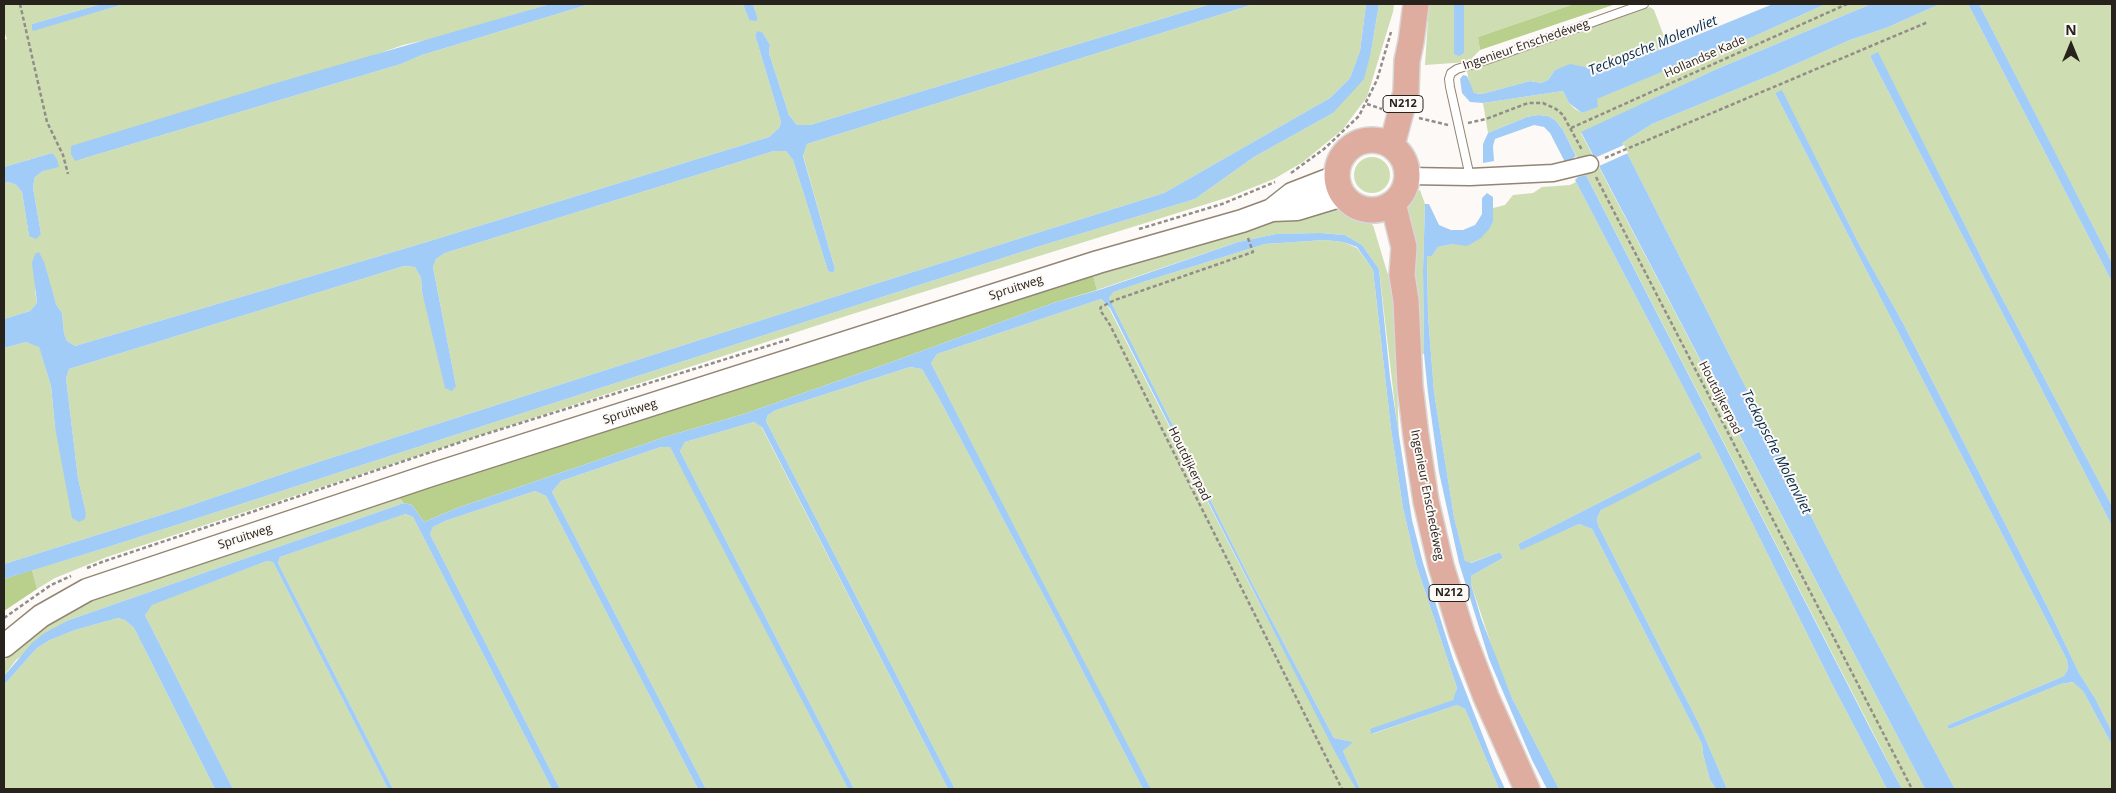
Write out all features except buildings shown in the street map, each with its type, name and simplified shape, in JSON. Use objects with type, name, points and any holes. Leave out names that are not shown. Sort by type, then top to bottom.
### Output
[{"type":"main road","name":"N212","points":[[1383,142],[1392,87],[1406,61],[1411,42],[1416,4]]},
{"type":"main road","points":[[1364,140],[1383,142],[1401,154],[1408,176],[1403,192],[1384,207],[1360,208],[1348,201],[1339,186],[1340,159],[1346,150],[1364,140]]},
{"type":"main road","name":"Spruitweg","points":[[4,646],[41,616],[87,590],[431,475],[1098,262],[1242,221],[1272,210],[1297,209],[1339,186]]},
{"type":"main road","name":"Ingenieur Enschedéweg","points":[[1384,207],[1404,247],[1402,275],[1406,302],[1410,386],[1426,502],[1441,566],[1462,634],[1486,697],[1527,789]]},
{"type":"street","points":[[1408,176],[1470,176],[1562,172],[1596,162]]},
{"type":"lane","name":"Ingenieur Enschedéweg","points":[[1470,176],[1449,79],[1451,73],[1644,4]]},
{"type":"path","points":[[20,4],[47,122],[63,156],[68,174]]},
{"type":"path","name":"Hollandse Kade","points":[[1571,128],[1848,4]]},
{"type":"path","points":[[1596,162],[1928,22]]},
{"type":"path","points":[[1284,177],[1304,165],[1324,149],[1359,116],[1367,104],[1380,71],[1393,25]]},
{"type":"path","name":"Houtdijkerpad","points":[[1458,125],[1486,119],[1528,103],[1543,103],[1556,109],[1563,115],[1596,162],[1912,789]]},
{"type":"path","points":[[1239,198],[1277,181]]},
{"type":"path","name":"Houtdijkerpad","points":[[1247,236],[1252,252],[1114,300],[1101,307],[1100,310],[1110,325],[1342,789]]},
{"type":"green space","points":[[4,4],[101,4],[32,24],[34,30],[124,4],[550,4],[435,38],[403,45],[75,161],[401,64],[422,55],[590,4],[743,4],[749,20],[758,19],[753,4],[1211,4],[810,125],[797,125],[789,115],[769,53],[770,45],[763,33],[755,35],[781,122],[779,128],[769,137],[420,244],[75,346],[67,341],[64,333],[62,313],[56,304],[40,257],[35,291],[37,303],[30,311],[4,319],[4,183],[9,182],[16,185],[22,192],[29,236],[41,234],[33,187],[35,177],[43,171],[58,166],[52,153],[4,167],[4,40],[7,39],[4,31]]},
{"type":"green space","points":[[1254,4],[1366,4],[1360,51],[1350,78],[1330,98],[1164,193],[840,295],[309,465],[180,509],[4,564],[4,348],[26,342],[39,346],[51,386],[55,427],[86,513],[78,478],[66,378],[69,369],[404,266],[415,267],[421,278],[422,293],[456,386],[433,267],[436,259],[445,253],[774,151],[786,151],[793,160],[828,271],[833,273],[835,269],[803,155],[807,144]]},
{"type":"green space","points":[[1379,4],[1394,4],[1367,97],[1343,129],[1303,162],[1274,179],[1229,197],[846,316],[107,557],[55,578],[37,589],[32,570],[1040,246],[1195,199],[1254,157],[1333,113],[1371,52]]},
{"type":"green space","points":[[1429,4],[1454,4],[1454,54],[1464,53],[1464,4],[1574,4],[1478,37],[1480,50],[1468,62],[1425,65]]},
{"type":"green space","points":[[1574,4],[1616,4],[1480,50],[1478,37]]},
{"type":"green space","points":[[1826,4],[1871,4],[1717,69],[1581,133],[1925,789],[1902,789],[1563,130],[1555,120],[1548,116],[1538,115],[1527,117],[1488,133],[1483,103],[1563,91],[1569,103],[1582,113],[1597,107],[1596,99],[1750,38]]},
{"type":"green space","points":[[1940,4],[1968,4],[2112,282],[2112,506],[1990,275],[1878,53],[1870,56],[2112,526],[2112,732],[2095,698],[2079,673],[2048,608],[1903,323],[1859,244],[1782,91],[1775,93],[2067,660],[2068,669],[2064,676],[1948,725],[1948,728],[1950,729],[2061,684],[2074,682],[2083,691],[2112,745],[2112,789],[1955,789],[1844,581],[1622,143],[1652,124]]},
{"type":"green space","points":[[1979,4],[2112,4],[2112,263],[2063,168]]},
{"type":"green space","points":[[1650,7],[1654,10],[1668,47],[1594,69],[1570,65],[1555,70],[1548,80],[1541,83],[1530,81],[1482,94],[1474,93],[1469,83],[1467,70]]},
{"type":"green space","points":[[1372,157],[1379,158],[1385,162],[1389,168],[1389,182],[1385,188],[1379,192],[1372,193],[1365,192],[1359,188],[1355,182],[1354,175],[1355,168],[1359,162],[1365,158]]},
{"type":"green space","points":[[1576,182],[1715,448],[1831,682],[1887,789],[1727,789],[1700,726],[1598,525],[1597,518],[1601,510],[1699,452],[1518,544],[1521,549],[1579,524],[1592,529],[1702,744],[1710,780],[1716,789],[1559,789],[1512,698],[1495,656],[1471,584],[1471,576],[1503,558],[1500,552],[1470,563],[1465,562],[1454,517],[1434,392],[1428,315],[1427,256],[1432,256],[1438,247],[1453,244],[1490,228],[1493,222],[1493,208],[1505,205],[1513,195],[1533,193],[1542,187],[1570,185]]},
{"type":"green space","points":[[1420,190],[1425,204],[1423,269],[1424,354],[1416,354],[1416,269],[1405,204],[1414,193]]},
{"type":"green space","points":[[1334,205],[1349,209],[1373,225],[1394,295],[1399,441],[1379,269],[1362,245],[1345,235],[1320,233],[1276,234],[1238,242],[1097,290],[1092,272]]},
{"type":"green space","points":[[1325,240],[1343,242],[1357,248],[1373,270],[1391,429],[1403,508],[1416,564],[1457,688],[1454,700],[1370,730],[1372,734],[1457,705],[1465,709],[1499,789],[1360,789],[1343,751],[1352,742],[1334,738],[1252,583],[1109,298],[1112,292],[1265,244]]},
{"type":"green space","points":[[1092,272],[1097,290],[1053,303],[744,414],[668,436],[457,508],[424,522],[412,505],[404,503],[397,496],[670,405],[722,395],[748,386],[781,369]]},
{"type":"green space","points":[[1101,299],[1109,308],[1356,789],[1151,789],[1084,664],[931,363],[937,354]]},
{"type":"green space","points":[[910,367],[922,369],[942,404],[1055,617],[1143,789],[955,789],[766,421],[768,415],[776,410]]},
{"type":"green space","points":[[754,422],[761,426],[948,789],[854,789],[680,451],[685,442]]},
{"type":"green space","points":[[661,447],[670,447],[848,789],[706,789],[552,492],[561,481]]},
{"type":"green space","points":[[535,491],[546,496],[698,789],[560,789],[430,534],[433,527],[445,521]]},
{"type":"green space","points":[[397,496],[404,503],[69,620],[16,660],[4,676],[4,661],[32,633],[84,602]]},
{"type":"green space","points":[[404,514],[413,517],[552,789],[393,789],[278,563],[280,557]]},
{"type":"green space","points":[[267,561],[273,562],[388,789],[233,789],[145,615],[151,605]]},
{"type":"green space","points":[[32,570],[37,589],[4,611],[4,579]]},
{"type":"green space","points":[[118,618],[125,620],[134,628],[215,789],[4,789],[4,685],[37,648],[50,640],[75,630]]},
{"type":"water","points":[[101,4],[124,4],[33,31],[32,24]]},
{"type":"water","points":[[550,4],[590,4],[422,55],[401,64],[75,161],[71,154],[71,146],[276,83]]},
{"type":"water","points":[[743,4],[753,4],[758,19],[756,21],[749,20]]},
{"type":"water","points":[[1211,4],[1254,4],[807,144],[803,156],[835,269],[833,273],[828,271],[793,160],[786,151],[774,151],[445,253],[436,259],[433,267],[456,386],[452,391],[445,388],[422,292],[421,278],[415,267],[404,266],[69,369],[66,378],[78,478],[86,513],[85,519],[79,522],[72,518],[55,427],[51,386],[39,347],[26,342],[4,348],[4,319],[30,311],[37,303],[32,263],[35,254],[39,252],[44,262],[56,304],[62,313],[64,333],[67,341],[75,346],[420,244],[769,137],[779,128],[781,122],[755,35],[758,31],[763,33],[770,45],[769,53],[789,115],[797,125],[810,125]]},
{"type":"water","points":[[1366,4],[1379,4],[1371,52],[1364,79],[1333,113],[1254,157],[1195,199],[1040,246],[4,579],[4,564],[180,509],[309,465],[840,295],[1164,193],[1330,98],[1350,78],[1360,51]]},
{"type":"water","points":[[1454,4],[1464,4],[1464,53],[1459,56],[1454,54]]},
{"type":"water","points":[[1773,4],[1826,4],[1750,38],[1693,59],[1597,99],[1598,107],[1582,113],[1569,103],[1563,91],[1483,103],[1470,102],[1462,93],[1460,79],[1463,75],[1467,76],[1474,93],[1482,94],[1530,81],[1541,83],[1548,80],[1555,70],[1570,64],[1594,69],[1615,64],[1668,47]]},
{"type":"water","name":"Teckopsche Molenvliet","points":[[1871,4],[1940,4],[1652,124],[1622,143],[1844,581],[1955,789],[1925,789],[1581,132],[1717,69]]},
{"type":"water","points":[[1968,4],[1979,4],[2112,263],[2112,282]]},
{"type":"water","points":[[1878,52],[1990,275],[2112,506],[2112,526],[1870,56]]},
{"type":"water","points":[[1782,90],[1859,244],[1903,323],[2048,608],[2079,673],[2095,698],[2112,732],[2112,745],[2083,691],[2073,682],[2061,684],[1950,729],[1948,728],[1948,725],[2064,676],[2068,669],[2067,660],[1775,93]]},
{"type":"water","points":[[1548,116],[1555,120],[1563,130],[1576,156],[1565,162],[1550,133],[1544,127],[1534,125],[1495,139],[1493,146],[1494,161],[1483,163],[1483,144],[1488,133],[1527,117]]},
{"type":"water","points":[[52,153],[57,159],[59,167],[43,171],[35,177],[33,187],[41,234],[36,239],[29,236],[22,192],[16,185],[9,182],[4,183],[4,167]]},
{"type":"water","points":[[1586,175],[1902,789],[1887,789],[1831,682],[1715,448],[1575,180]]},
{"type":"water","points":[[1487,193],[1493,197],[1493,222],[1481,238],[1467,246],[1453,244],[1438,247],[1432,256],[1427,256],[1428,315],[1434,392],[1454,517],[1465,561],[1471,563],[1500,552],[1503,558],[1471,576],[1471,584],[1481,618],[1512,698],[1559,789],[1547,789],[1532,760],[1489,659],[1459,563],[1439,472],[1428,393],[1424,354],[1423,269],[1425,204],[1429,204],[1439,225],[1451,230],[1463,230],[1475,225],[1479,219],[1482,214],[1482,198]]},
{"type":"water","points":[[1320,233],[1345,235],[1362,245],[1379,269],[1390,377],[1412,520],[1423,563],[1453,659],[1505,789],[1499,789],[1465,709],[1457,705],[1371,734],[1370,729],[1453,700],[1457,688],[1416,564],[1403,508],[1391,429],[1373,270],[1357,247],[1343,242],[1325,240],[1265,244],[1113,292],[1109,298],[1252,583],[1334,738],[1353,742],[1343,751],[1360,789],[1356,789],[1335,752],[1110,308],[1101,299],[937,354],[931,363],[1151,789],[1143,789],[1055,617],[942,404],[922,369],[910,367],[776,410],[768,415],[766,421],[955,789],[948,789],[762,427],[754,422],[685,442],[680,451],[854,789],[848,789],[670,447],[661,447],[561,481],[552,492],[706,789],[698,789],[546,496],[535,491],[445,521],[433,527],[430,534],[560,789],[552,789],[413,517],[405,514],[280,557],[278,563],[393,789],[388,789],[273,562],[267,561],[152,605],[145,615],[233,789],[215,789],[134,628],[125,620],[118,618],[75,630],[50,640],[37,648],[4,685],[4,676],[32,643],[43,634],[69,620],[404,503],[412,505],[424,522],[457,508],[668,436],[744,414],[1053,303],[1102,289],[1238,242],[1276,234]]},
{"type":"water","points":[[1699,452],[1702,458],[1601,510],[1597,518],[1598,525],[1700,726],[1727,789],[1716,789],[1710,780],[1702,744],[1592,529],[1579,524],[1521,550],[1518,544]]},
{"type":"pier","points":[[1624,145],[1628,153],[1597,167],[1592,159]]}]
